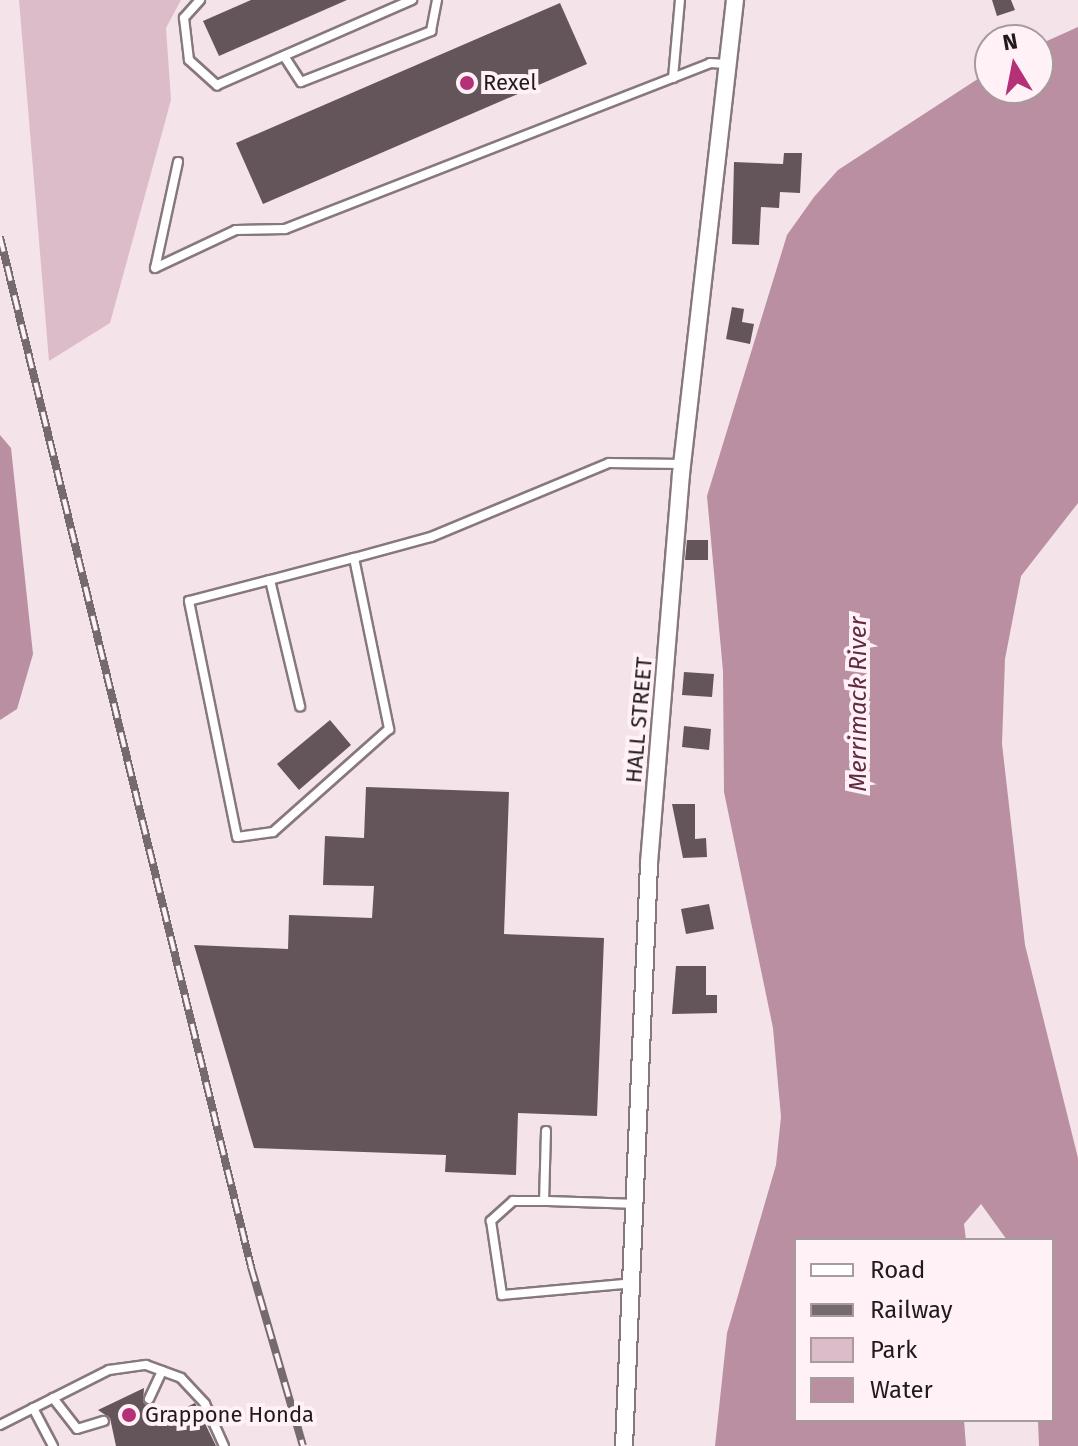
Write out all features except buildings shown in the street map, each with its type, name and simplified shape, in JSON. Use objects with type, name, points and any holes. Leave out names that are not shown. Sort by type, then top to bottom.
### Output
[{"type":"street","name":"HALL STREET","points":[[624,1446],[634,1283],[649,863],[683,464],[735,0]]},
{"type":"lane","points":[[200,0],[184,18],[189,60],[217,85],[412,0]]},
{"type":"lane","points":[[284,56],[301,82],[431,31],[437,0]]},
{"type":"lane","points":[[673,78],[680,0]]},
{"type":"lane","points":[[178,162],[155,268],[236,230],[285,229],[673,78],[727,64]]},
{"type":"lane","points":[[354,558],[389,729],[301,810],[253,839],[230,827],[189,601],[431,537],[609,463],[683,464]]},
{"type":"lane","points":[[270,580],[300,706]]},
{"type":"lane","points":[[544,1201],[546,1131]]},
{"type":"lane","points":[[634,1283],[502,1295],[491,1221],[513,1201],[635,1204]]},
{"type":"lane","points":[[0,1425],[109,1370],[146,1365],[181,1378],[205,1404],[224,1446]]},
{"type":"lane","points":[[149,1399],[162,1371]]},
{"type":"lane","points":[[53,1398],[77,1429],[104,1421]]},
{"type":"lane","points":[[33,1408],[53,1446]]},
{"type":"green space","points":[[19,0],[181,0],[166,28],[171,100],[110,323],[49,361]]},
{"type":"water","name":"Merrimack River","points":[[1078,27],[1078,503],[1021,576],[1005,659],[1002,744],[1025,945],[1078,1158],[1078,1446],[1039,1446],[1038,1422],[1054,1422],[1054,1238],[1006,1238],[981,1204],[964,1224],[966,1238],[794,1238],[794,1422],[964,1422],[966,1446],[715,1446],[727,1333],[776,1165],[781,1117],[773,1028],[724,792],[723,671],[707,496],[787,235],[838,170],[974,81],[974,104],[1054,104],[1054,38]]},
{"type":"water","points":[[0,435],[11,448],[33,654],[17,709],[0,720]]},
{"type":"railway","points":[[0,237],[251,1267],[303,1446]]},
{"type":"place","name":"Rexel","points":[[467,83]]},
{"type":"place","name":"Grappone Honda","points":[[129,1415]]}]
